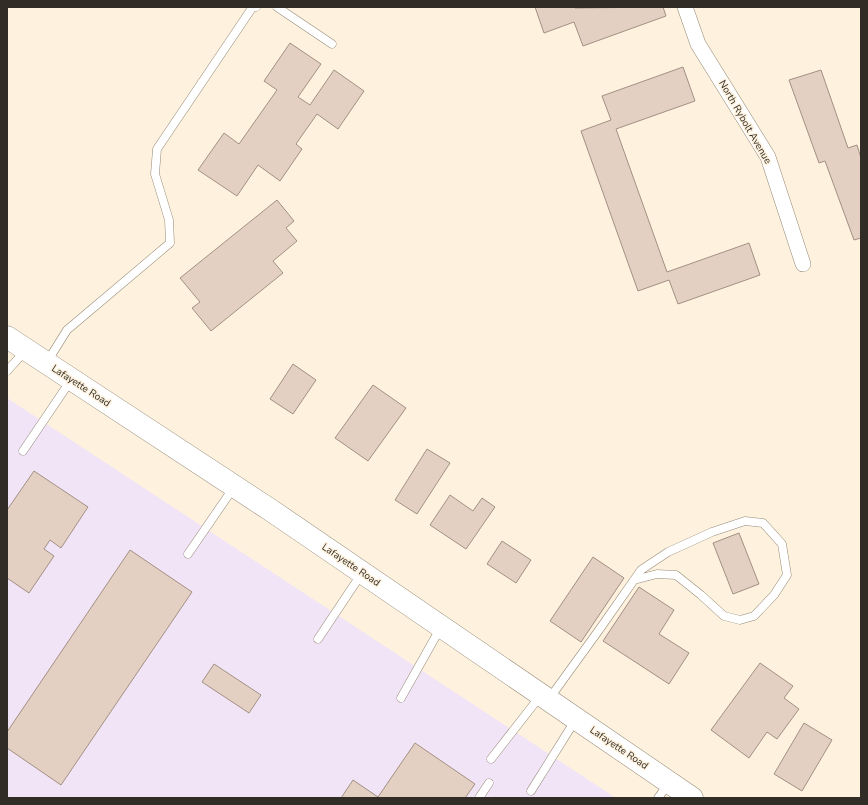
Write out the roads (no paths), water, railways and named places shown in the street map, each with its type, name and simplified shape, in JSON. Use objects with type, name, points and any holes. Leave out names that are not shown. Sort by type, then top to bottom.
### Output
[{"type":"main road","name":"Lafayette Road","points":[[7,337],[272,510],[545,697],[576,719],[664,790],[692,798]]},
{"type":"street","name":"North Rybolt Avenue","points":[[685,7],[698,44],[768,157],[803,264]]},
{"type":"lane","points":[[47,363],[67,330],[170,243],[169,220],[155,174],[157,149],[252,8],[256,7]]},
{"type":"lane","points":[[277,7],[332,44]]},
{"type":"lane","points":[[7,371],[26,349]]},
{"type":"lane","points":[[23,450],[72,379]]},
{"type":"lane","points":[[188,554],[234,486]]},
{"type":"lane","points":[[491,759],[545,697],[641,570],[668,552],[712,532],[745,521],[763,523],[782,544],[787,575],[774,595],[754,616],[740,620],[724,616],[676,575],[657,574],[634,580]]},
{"type":"lane","points":[[318,639],[363,573]]},
{"type":"lane","points":[[401,698],[442,626]]},
{"type":"lane","points":[[531,791],[576,719]]},
{"type":"lane","points":[[479,798],[489,783]]}]
